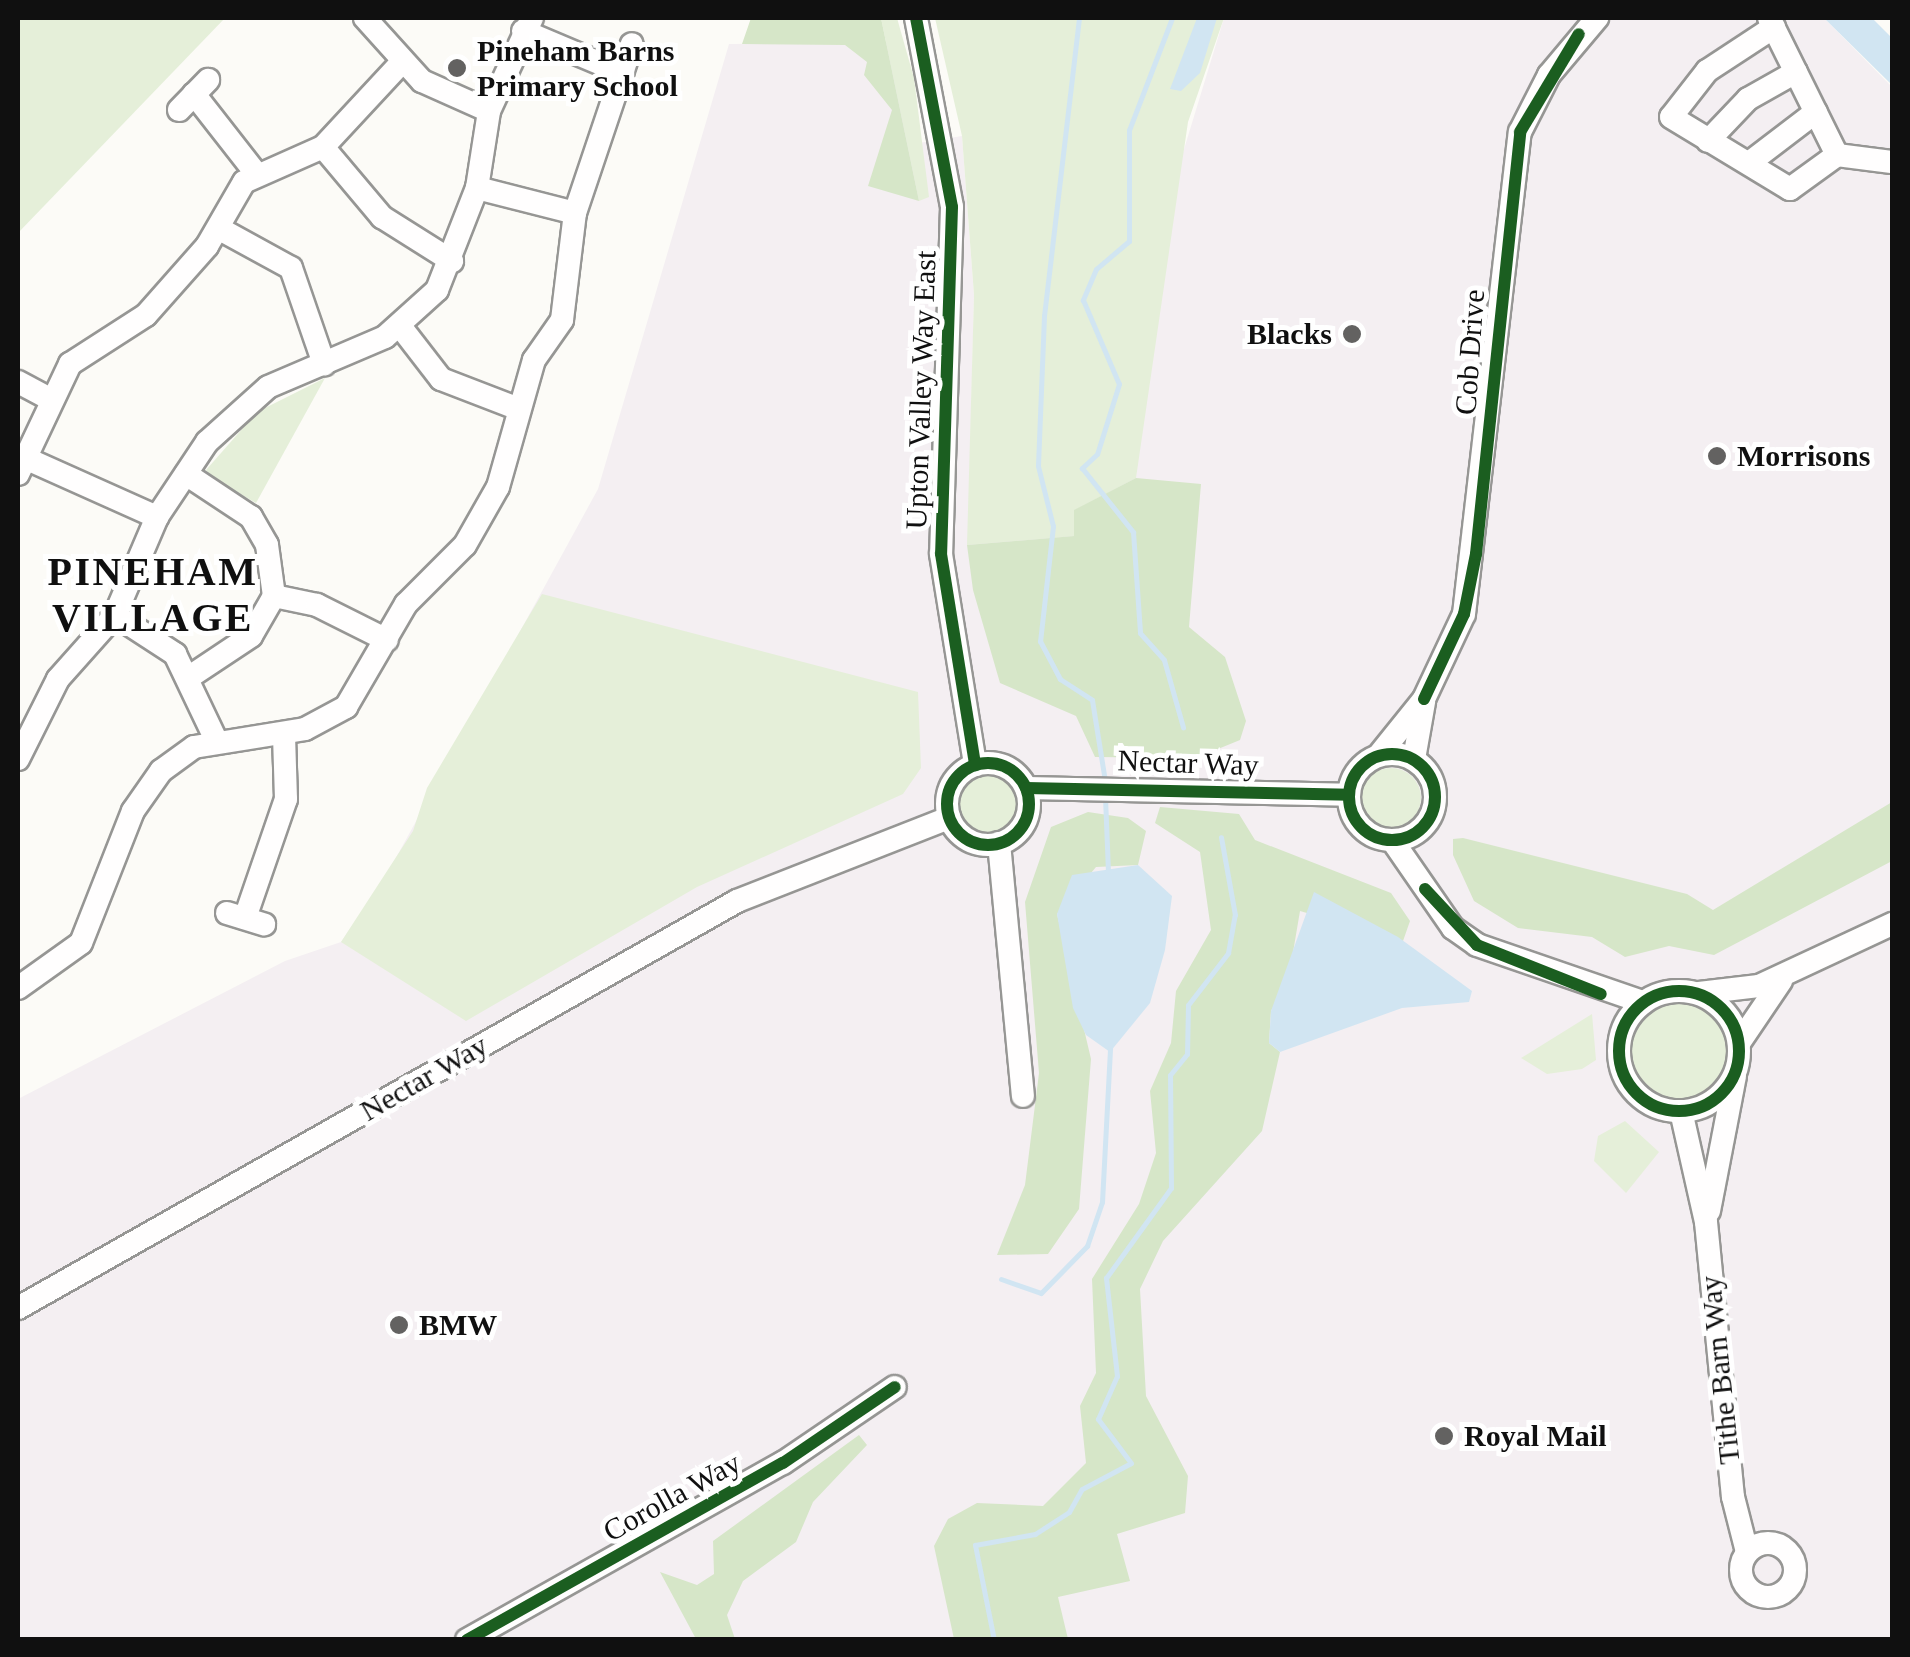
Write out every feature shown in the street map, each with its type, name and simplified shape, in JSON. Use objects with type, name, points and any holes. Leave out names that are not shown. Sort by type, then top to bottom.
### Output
[{"type":"street","points":[[365,18],[402,62],[442,95],[489,111]]},
{"type":"street","name":"Upton Valley Way East","points":[[916,18],[952,207],[941,554],[975,765]]},
{"type":"street","name":"Cob Drive","points":[[1379,755],[1424,698],[1464,614],[1476,554],[1520,132],[1582,26],[1597,18]]},
{"type":"street","points":[[1837,155],[1771,22],[1708,71],[1673,110],[1676,123],[1790,189],[1837,155],[1892,162]]},
{"type":"street","points":[[18,758],[27,707],[116,614],[158,518],[186,474],[242,406],[400,326],[452,261],[478,188],[489,111],[528,24],[623,73]]},
{"type":"street","points":[[18,988],[81,943],[133,810],[162,771],[216,742],[284,734],[346,707],[417,590],[465,544],[498,487],[516,408],[562,320],[575,213],[632,44]]},
{"type":"street","points":[[158,518],[21,466],[48,398],[70,364],[136,325],[218,228],[256,172],[323,147],[402,62]]},
{"type":"street","points":[[1708,142],[1748,99],[1796,72]]},
{"type":"street","points":[[194,95],[256,172]]},
{"type":"street","points":[[1750,164],[1816,112]]},
{"type":"street","points":[[323,147],[382,217],[452,261]]},
{"type":"street","points":[[478,188],[575,213]]},
{"type":"street","points":[[218,228],[291,268],[324,364]]},
{"type":"street","points":[[400,326],[441,379],[516,408]]},
{"type":"street","points":[[18,382],[48,398]]},
{"type":"street","points":[[186,474],[252,518],[267,545],[274,596],[251,636],[192,676]]},
{"type":"street","points":[[274,596],[317,605],[386,640]]},
{"type":"street","points":[[116,614],[158,639],[192,676],[216,742]]},
{"type":"street","name":"Cob Drive","points":[[1414,759],[1424,698]]},
{"type":"street","points":[[245,918],[286,799],[284,734]]},
{"type":"street","points":[[1425,889],[1420,831],[1436,796],[1414,759],[1379,755],[1358,770],[1349,795],[1356,822],[1392,840],[1425,889],[1477,944],[1601,994],[1643,1002],[1787,976],[1892,924]]},
{"type":"street","points":[[975,765],[1008,768],[1026,788],[1027,815],[999,843],[974,842],[949,818],[952,783],[975,765]]},
{"type":"street","name":"Nectar Way","points":[[1026,788],[1078,784],[1349,795]]},
{"type":"street","name":"Nectar Way","points":[[18,1308],[737,901],[949,818]]},
{"type":"street","points":[[1392,840],[1420,831]]},
{"type":"street","points":[[999,843],[1023,1096]]},
{"type":"street","points":[[1601,994],[1624,1025],[1623,1076],[1652,1105],[1681,1111],[1714,1100],[1735,1072],[1739,1043],[1787,976]]},
{"type":"street","points":[[1699,993],[1726,1012],[1739,1043]]},
{"type":"street","points":[[1624,1025],[1643,1002]]},
{"type":"street","name":"Tithe Barn Way","points":[[1706,1222],[1735,1072]]},
{"type":"street","name":"Tithe Barn Way","points":[[1681,1111],[1706,1222],[1739,1517],[1757,1548]]},
{"type":"street","name":"Corolla Way","points":[[467,1640],[783,1463],[895,1388]]},
{"type":"shaded area","points":[[1224,18],[1824,18],[1892,87],[1892,1639],[18,1640],[18,1099],[285,961],[341,942],[386,876],[598,489],[729,44],[887,43],[913,144],[962,136],[974,295],[968,544],[1074,510]]},
{"type":"green space","points":[[18,18],[225,18],[18,233]]},
{"type":"green space","points":[[751,18],[881,18],[919,201],[868,186],[892,110],[864,75],[867,62],[845,45],[742,44]]},
{"type":"green space","points":[[881,18],[897,18],[914,78],[929,197],[919,201]]},
{"type":"green space","points":[[935,18],[1224,18],[1188,122],[1136,478],[1075,510],[1075,536],[967,545],[974,295],[962,136]]},
{"type":"green space","points":[[325,378],[256,503],[211,477],[206,470],[257,412]]},
{"type":"green space","points":[[1136,478],[1201,484],[1189,627],[1225,657],[1246,721],[1240,740],[1196,758],[1095,757],[1076,716],[1000,683],[973,590],[967,545],[1074,536],[1074,510]]},
{"type":"green space","points":[[542,594],[918,692],[921,768],[903,794],[697,887],[466,1021],[341,942],[413,831],[427,788]]},
{"type":"green space","points":[[1391,768],[1412,777],[1421,798],[1412,819],[1391,828],[1370,819],[1361,798],[1370,777]]},
{"type":"green space","points":[[987,771],[1010,781],[1020,804],[1010,827],[987,837],[964,827],[954,804],[964,781]]},
{"type":"green space","points":[[1892,802],[1892,861],[1714,955],[1669,946],[1625,957],[1592,937],[1518,928],[1474,901],[1453,855],[1453,839],[1463,838],[1687,894],[1713,910]]},
{"type":"green space","points":[[1160,807],[1239,814],[1255,840],[1391,893],[1410,921],[1403,941],[1300,911],[1288,982],[1271,1011],[1269,1043],[1280,1052],[1262,1131],[1163,1241],[1140,1289],[1146,1396],[1188,1476],[1185,1513],[1117,1534],[1130,1581],[1058,1597],[1068,1639],[954,1639],[934,1546],[948,1519],[977,1503],[1043,1506],[1086,1463],[1080,1406],[1096,1373],[1092,1279],[1139,1204],[1156,1153],[1150,1091],[1171,1043],[1176,991],[1211,930],[1200,852],[1155,823]]},
{"type":"green space","points":[[1088,812],[1128,818],[1146,831],[1138,865],[1096,867],[1057,914],[1091,1059],[1079,1209],[1048,1254],[997,1255],[1025,1185],[1039,1073],[1025,902],[1051,827]]},
{"type":"green space","points":[[1679,1001],[1707,1009],[1721,1023],[1729,1051],[1721,1079],[1707,1093],[1679,1101],[1651,1093],[1637,1079],[1629,1051],[1637,1023],[1651,1009]]},
{"type":"green space","points":[[1592,1014],[1596,1060],[1582,1069],[1547,1074],[1521,1058]]},
{"type":"green space","points":[[1625,1121],[1659,1152],[1626,1193],[1594,1161],[1598,1136]]},
{"type":"green space","points":[[859,1435],[867,1445],[813,1502],[796,1542],[743,1581],[727,1615],[735,1639],[696,1639],[660,1572],[697,1585],[714,1574],[713,1541]]},
{"type":"water","points":[[1197,18],[1217,18],[1200,73],[1181,91],[1170,89]]},
{"type":"water","points":[[1824,18],[1872,18],[1892,38],[1892,85]]},
{"type":"water","points":[[1138,865],[1172,896],[1165,950],[1150,1003],[1110,1052],[1086,1035],[1073,1008],[1057,914],[1072,875]]},
{"type":"water","points":[[1314,892],[1398,937],[1472,991],[1469,1002],[1402,1008],[1280,1052],[1269,1043],[1271,1011]]},
{"type":"waterway","points":[[1079,18],[1044,316],[1038,466],[1053,526],[1040,641],[1060,679],[1092,700],[1105,781]]},
{"type":"waterway","points":[[1172,18],[1129,130],[1129,241],[1096,269],[1083,300],[1119,384],[1097,454],[1082,468],[1133,532],[1140,633],[1164,660],[1183,727]]},
{"type":"waterway","points":[[1105,797],[1108,871]]},
{"type":"waterway","points":[[994,1640],[975,1545],[1035,1534],[1069,1512],[1082,1489],[1131,1463],[1098,1419],[1117,1376],[1106,1278],[1171,1188],[1170,1075],[1187,1054],[1188,1005],[1228,953],[1235,915],[1221,837]]},
{"type":"waterway","points":[[1001,1279],[1041,1293],[1087,1246],[1102,1202],[1110,1047]]},
{"type":"cycle path","points":[[916,18],[952,207],[941,554],[975,765]]},
{"type":"cycle path","points":[[1424,699],[1464,614],[1476,554],[1520,132],[1579,34]]},
{"type":"cycle path","points":[[1392,754],[1409,757],[1423,766],[1432,780],[1435,797],[1432,814],[1423,828],[1409,837],[1392,840],[1375,837],[1361,828],[1352,814],[1349,797],[1352,780],[1361,766],[1375,757],[1392,754]]},
{"type":"cycle path","points":[[988,763],[1004,766],[1017,775],[1026,788],[1029,804],[1026,820],[1017,833],[1004,842],[988,845],[972,842],[959,833],[950,820],[947,804],[950,788],[959,775],[972,766],[988,763]]},
{"type":"cycle path","points":[[1026,788],[1349,795]]},
{"type":"cycle path","points":[[1425,889],[1477,945],[1601,994]]},
{"type":"cycle path","points":[[1679,991],[1702,995],[1722,1008],[1735,1028],[1739,1051],[1735,1074],[1722,1094],[1702,1107],[1679,1111],[1656,1107],[1636,1094],[1623,1074],[1619,1051],[1623,1028],[1636,1008],[1656,995],[1679,991]]},
{"type":"cycle path","points":[[467,1640],[783,1463],[895,1387]]},
{"type":"place","name":"Pineham Barns Primary School","points":[[457,68]]},
{"type":"place","name":"Blacks","points":[[1352,334]]},
{"type":"place","name":"Morrisons","points":[[1717,456]]},
{"type":"place","name":"BMW","points":[[399,1325]]},
{"type":"place","name":"Royal Mail","points":[[1444,1436]]},
{"type":"district","name":"PINEHAM VILLAGE","points":[[153,595]]}]
